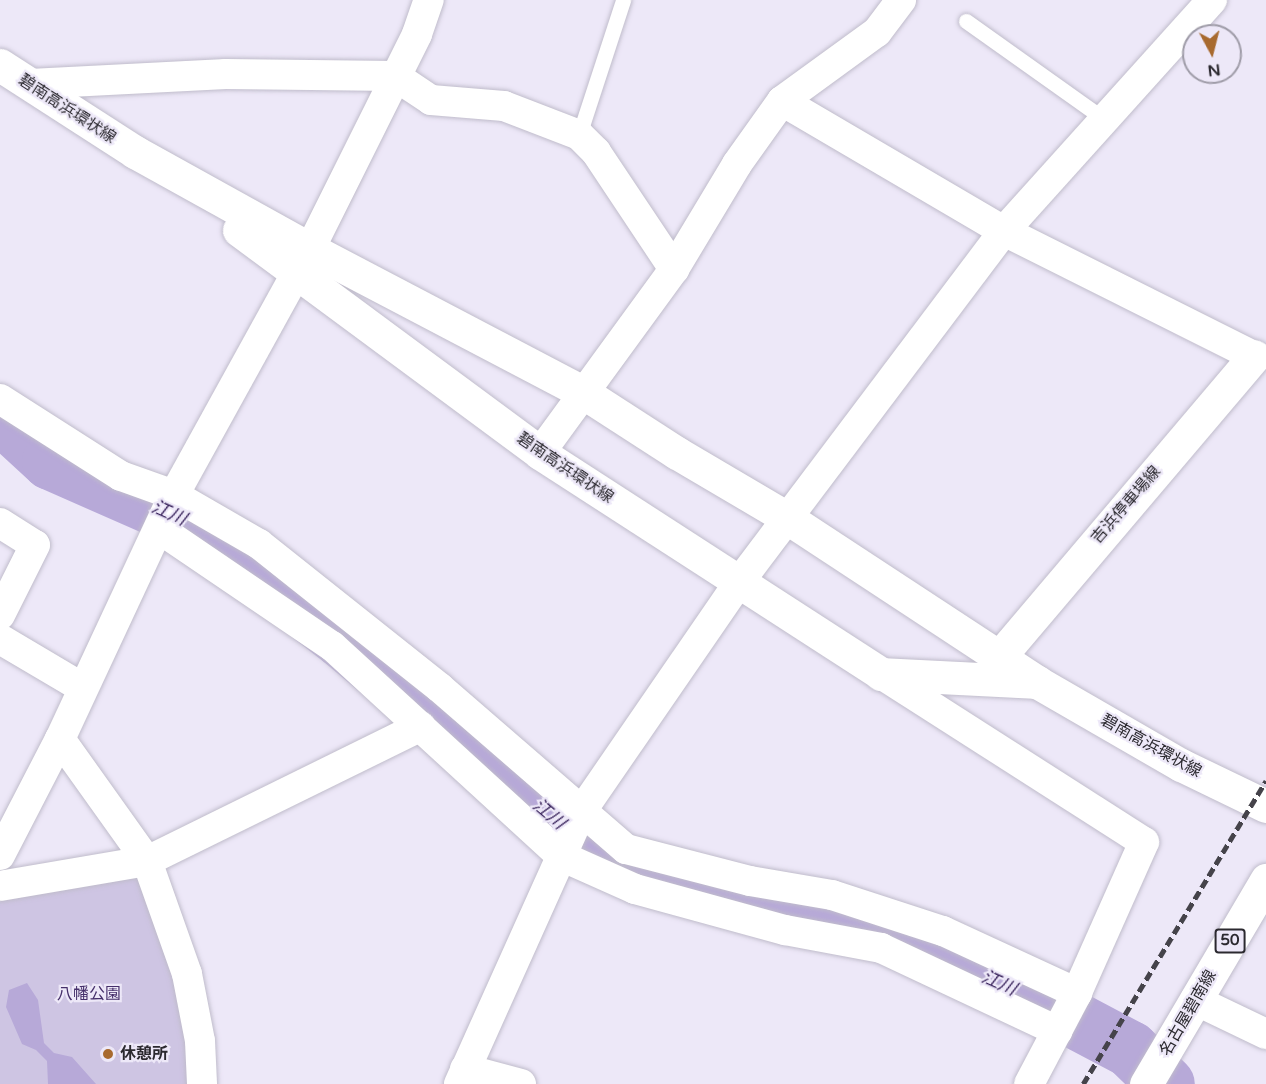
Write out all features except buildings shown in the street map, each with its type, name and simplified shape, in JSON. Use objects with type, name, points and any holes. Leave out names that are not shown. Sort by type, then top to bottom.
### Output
[{"type":"main road","name":"碧南高浜環状線","points":[[10,74],[302,260],[540,453],[881,674],[1037,682]]},
{"type":"main road","name":"碧南高浜環状線","points":[[302,260],[581,391],[676,453],[789,519],[1037,682],[1181,765],[1266,806]]},
{"type":"main road","name":"吉浜停車場線","points":[[1000,656],[1260,355]]},
{"type":"main road","name":"名古屋碧南線","points":[[1146,1084],[1263,890]]},
{"type":"street","points":[[3,840],[60,739],[161,529],[174,496],[302,260],[395,76],[429,0]]},
{"type":"street","points":[[540,453],[581,391],[674,269],[737,164],[782,101],[877,32],[901,0]]},
{"type":"street","points":[[521,1084],[462,1076],[582,811],[740,581],[1004,231],[1212,0]]},
{"type":"street","points":[[10,74],[395,76],[431,100],[504,106],[579,135],[596,152],[674,269]]},
{"type":"street","points":[[782,101],[1004,231],[1260,355]]},
{"type":"street","points":[[0,399],[121,476],[174,496],[259,544],[440,688],[627,849],[750,881],[831,895],[898,916],[943,931],[1077,994]]},
{"type":"street","points":[[0,523],[35,545],[0,615]]},
{"type":"street","points":[[161,529],[332,646],[562,854],[634,889],[785,930],[881,948],[1058,1030]]},
{"type":"street","points":[[0,639],[84,688]]},
{"type":"street","points":[[881,674],[1144,842],[1077,994],[1029,1084]]},
{"type":"street","points":[[0,886],[147,861],[421,726]]},
{"type":"street","points":[[60,739],[147,861],[187,974],[200,1041],[202,1084]]},
{"type":"street","points":[[1195,1001],[1266,1034]]},
{"type":"lane","points":[[579,135],[623,0]]},
{"type":"lane","points":[[966,21],[1104,119]]},
{"type":"green space","name":"八幡公園","points":[[141,874],[177,976],[194,1084],[0,1084],[0,892]]},
{"type":"shaded area","points":[[27,983],[38,1000],[44,1043],[54,1053],[72,1057],[96,1084],[48,1084],[47,1061],[36,1050],[22,1044],[6,1007],[9,990]]},
{"type":"shaded area","points":[[1098,1012],[1143,1040],[1194,1084],[1137,1084],[1085,1036]]},
{"type":"waterway","name":"江川","points":[[0,415],[50,461],[191,523],[341,639],[582,841],[631,872],[884,931],[1045,1004],[1130,1049],[1166,1084]]},
{"type":"railway","points":[[1083,1084],[1266,781]]},
{"type":"place","name":"休憩所","points":[[108,1054]]}]
